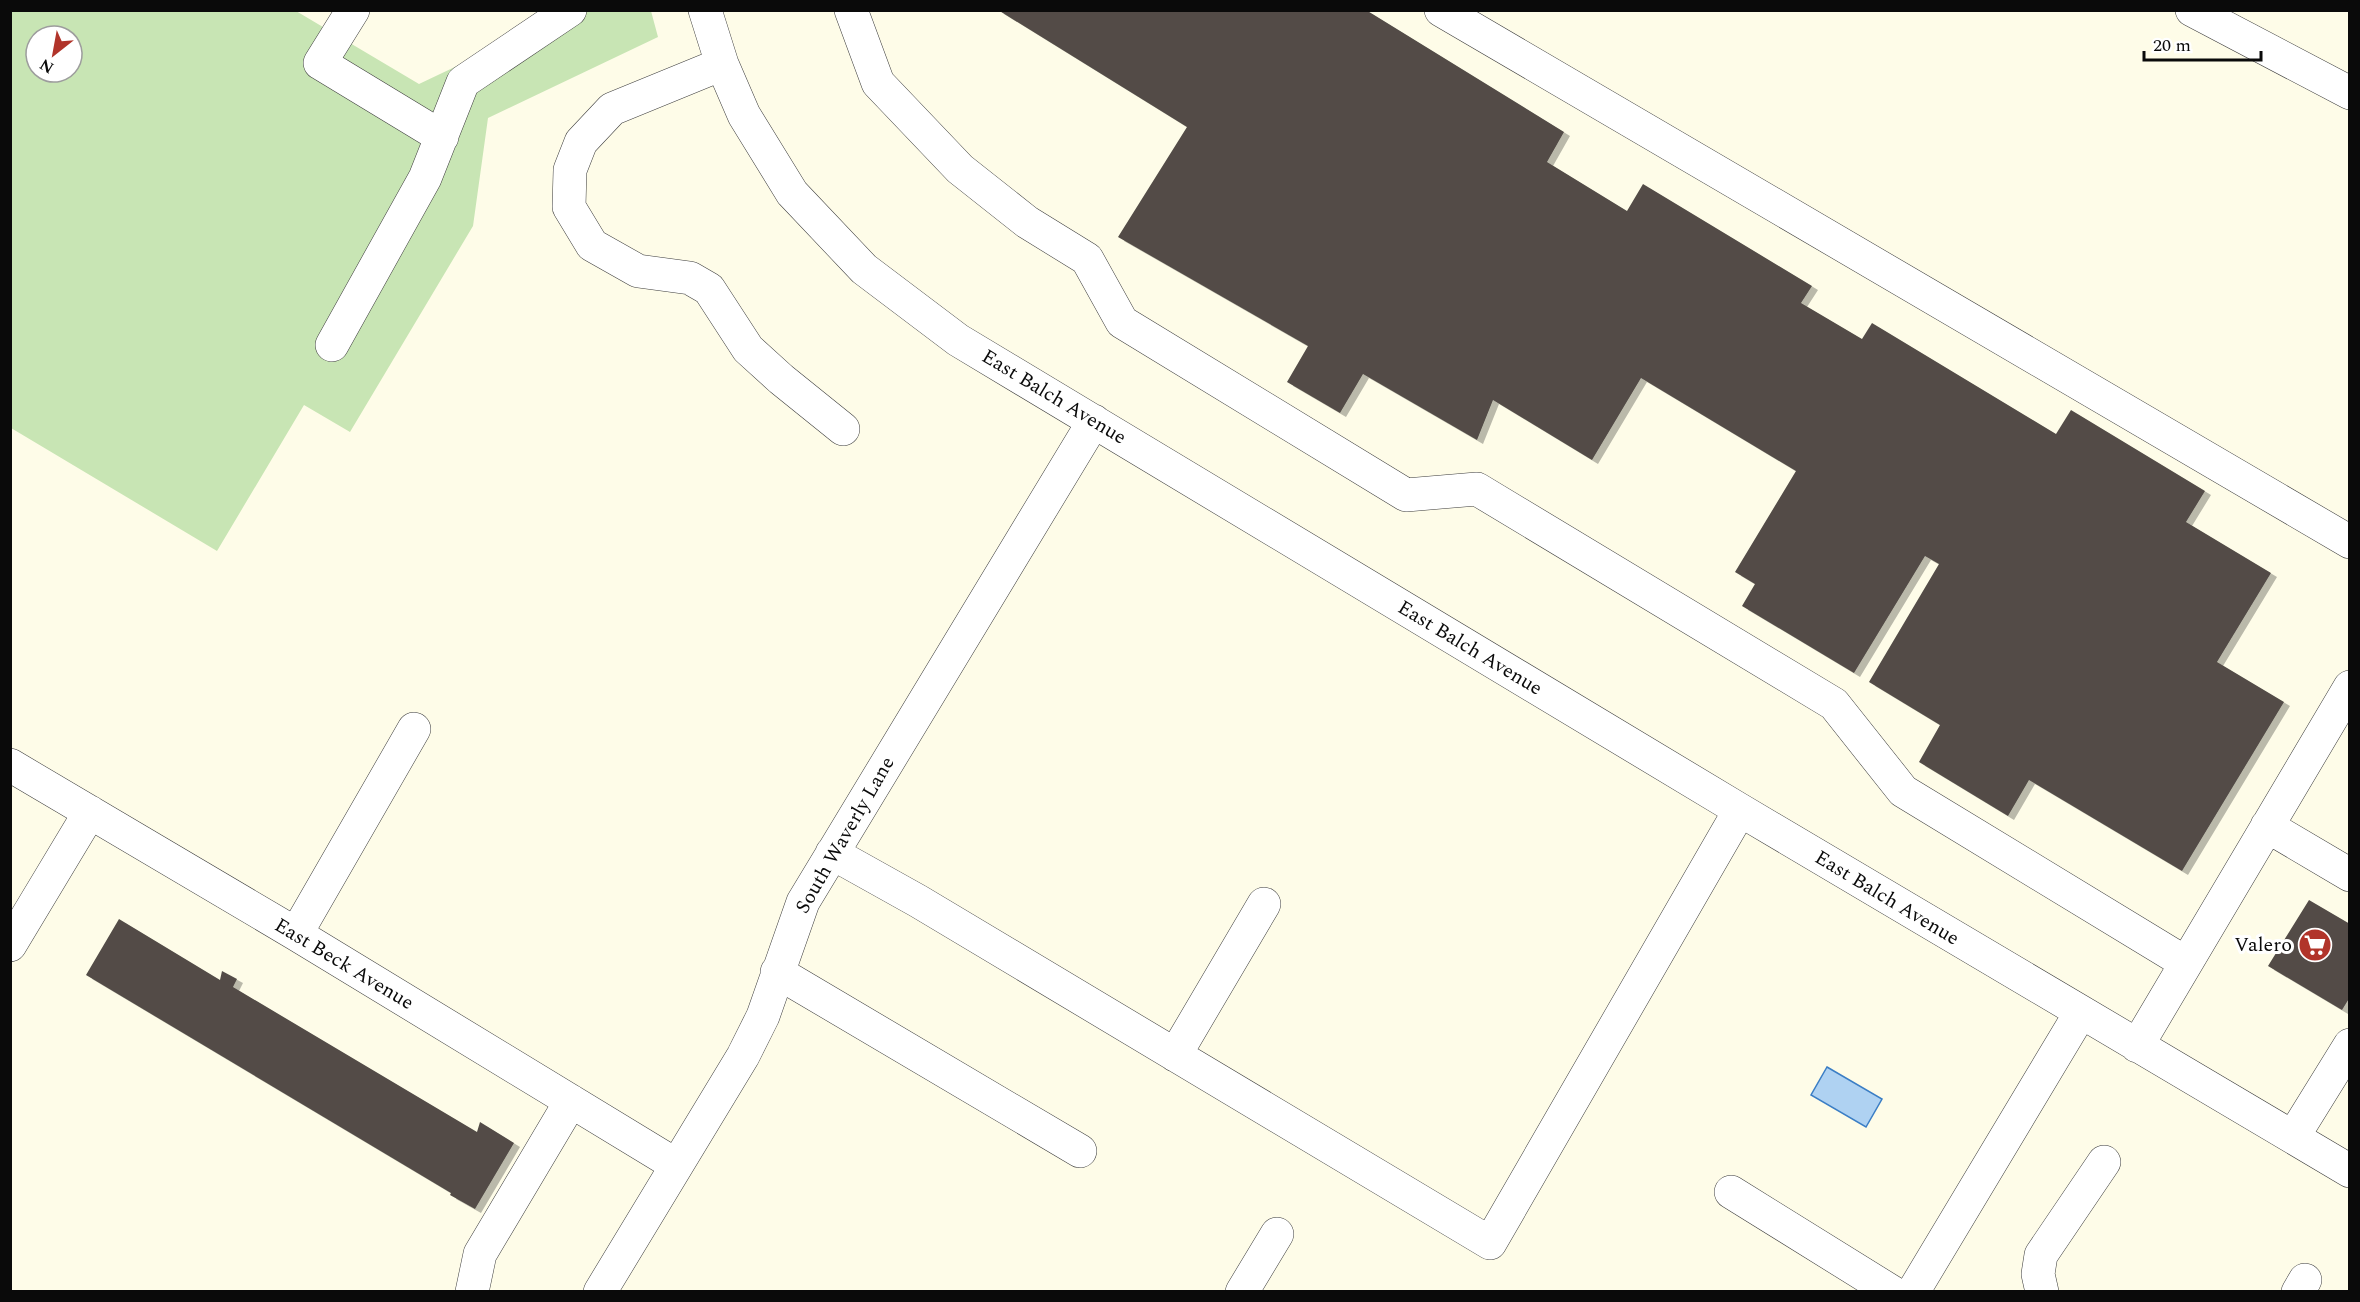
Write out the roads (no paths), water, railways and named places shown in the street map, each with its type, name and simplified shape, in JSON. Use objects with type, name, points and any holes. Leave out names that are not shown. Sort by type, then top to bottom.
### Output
[{"type":"street","points":[[353,10],[320,63],[442,137]]},
{"type":"street","points":[[332,345],[425,178],[464,82],[570,10]]},
{"type":"street","name":"East Balch Avenue","points":[[705,10],[722,64],[744,115],[792,193],[864,269],[958,340],[1740,810],[2349,1171]]},
{"type":"street","points":[[851,10],[878,83],[960,169],[1027,222],[1087,259],[1122,322],[1406,495],[1477,489],[1834,704],[1903,791],[2186,963]]},
{"type":"street","points":[[1442,10],[2349,542]]},
{"type":"street","points":[[2192,10],[2349,93]]},
{"type":"street","points":[[722,64],[612,110],[581,142],[570,170],[569,207],[592,246],[638,271],[690,278],[709,289],[748,349],[843,429]]},
{"type":"street","name":"South Waverly Lane","points":[[600,1292],[743,1056],[763,1016],[803,902],[1094,421]]},
{"type":"street","points":[[2137,1046],[2349,687]]},
{"type":"street","points":[[296,934],[414,729]]},
{"type":"street","name":"East Beck Avenue","points":[[10,765],[296,934],[676,1165]]},
{"type":"street","points":[[832,852],[1490,1244],[1740,810]]},
{"type":"street","points":[[10,945],[90,812]]},
{"type":"street","points":[[2267,826],[2349,875]]},
{"type":"street","points":[[1175,1055],[1264,904]]},
{"type":"street","points":[[777,972],[1080,1151]]},
{"type":"street","points":[[1913,1292],[2081,1012]]},
{"type":"street","points":[[2293,1137],[2347,1056]]},
{"type":"street","points":[[472,1292],[480,1254],[571,1101]]},
{"type":"street","points":[[2042,1292],[2038,1274],[2041,1255],[2104,1162]]},
{"type":"street","points":[[1731,1192],[1892,1292]]},
{"type":"street","points":[[1242,1292],[1277,1234]]},
{"type":"water","points":[[1827,1067],[1882,1099],[1866,1127],[1811,1095]]},
{"type":"place","name":"Valero","points":[[2315,945]]}]
